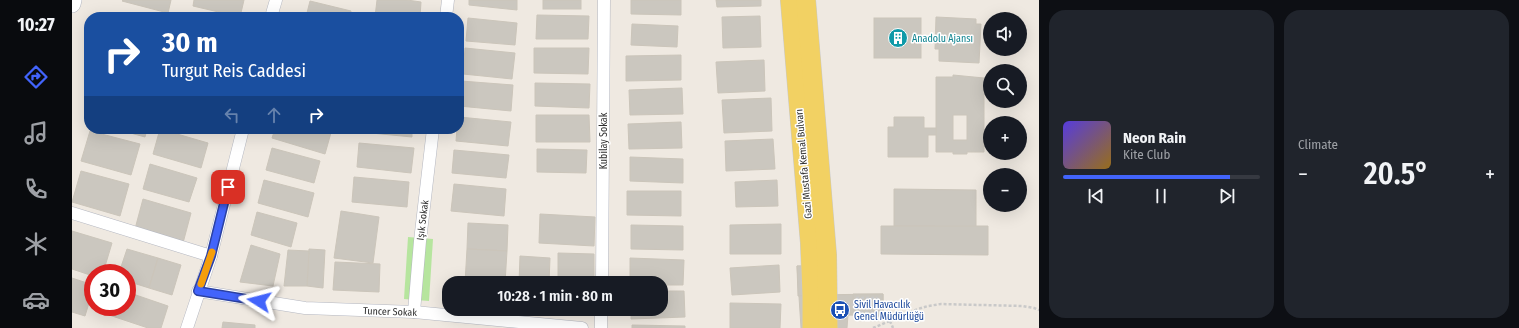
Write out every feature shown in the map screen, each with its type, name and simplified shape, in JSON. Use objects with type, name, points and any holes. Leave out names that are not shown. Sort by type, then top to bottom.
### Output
[{"type":"main road","points":[[72,4],[73,0]]},
{"type":"main road","name":"Gazi Mustafa Kemal Bulvarı","points":[[790,0],[810,250],[812,328]]},
{"type":"main road","name":"Gazi Mustafa Kemal Bulvarı","points":[[806,0],[827,255],[828,328]]},
{"type":"street","points":[[272,12],[276,0]]},
{"type":"street","points":[[447,12],[448,0]]},
{"type":"street","name":"Kubilay Sokak","points":[[602,276],[604,0]]},
{"type":"street","points":[[187,328],[198,291],[211,256],[242,134]]},
{"type":"street","name":"Işık Sokak","points":[[414,312],[420,241],[432,134]]},
{"type":"street","points":[[72,213],[211,256]]},
{"type":"street","name":"Tuncer Sokak","points":[[198,291],[305,308],[414,312],[582,328]]},
{"type":"street","points":[[601,316],[601,328]]},
{"type":"path","points":[[854,312],[878,312],[877,298],[856,298]]},
{"type":"path","points":[[873,328],[918,309],[941,304],[1022,306],[1039,310]]},
{"type":"path","points":[[890,321],[893,328]]},
{"type":"green space","points":[[408,237],[433,239],[429,301],[404,299]]},
{"type":"building","points":[[123,0],[171,0],[168,12],[122,1]]},
{"type":"building","points":[[194,0],[244,0],[241,12],[219,12],[193,6]]},
{"type":"building","points":[[377,0],[407,0],[421,2],[420,12],[376,12]]},
{"type":"building","points":[[469,0],[517,0],[517,10],[469,5]]},
{"type":"building","points":[[543,0],[581,0],[581,9],[543,9]]},
{"type":"building","points":[[631,0],[681,0],[681,15],[631,14]]},
{"type":"building","points":[[716,0],[761,0],[761,6],[717,7]]},
{"type":"building","points":[[310,1],[351,11],[351,12],[307,12]]},
{"type":"building","points":[[537,15],[589,16],[588,39],[536,39]]},
{"type":"building","points":[[760,16],[761,47],[723,48],[722,17]]},
{"type":"building","points":[[936,17],[976,19],[976,24],[981,24],[979,63],[939,61],[939,49],[935,49]]},
{"type":"building","points":[[468,18],[517,23],[515,45],[466,41]]},
{"type":"building","name":"Anadolu Ajansı","points":[[874,18],[921,18],[921,58],[874,58]]},
{"type":"building","points":[[632,24],[678,26],[677,47],[631,45]]},
{"type":"building","points":[[465,48],[515,53],[512,79],[464,74]]},
{"type":"building","points":[[534,48],[589,48],[588,74],[534,73]]},
{"type":"building","points":[[681,55],[681,80],[626,81],[626,56]]},
{"type":"building","points":[[764,60],[765,91],[718,93],[716,62]]},
{"type":"building","points":[[953,75],[983,78],[983,152],[953,154],[953,152],[936,152],[936,77],[953,77]],"holes":[[[953,115],[967,115],[967,140],[953,140]]]},
{"type":"building","points":[[464,81],[513,85],[511,111],[464,106]]},
{"type":"building","points":[[535,83],[590,84],[589,108],[535,106]]},
{"type":"building","points":[[682,88],[683,114],[630,115],[629,90]]},
{"type":"building","points":[[771,98],[772,131],[724,133],[722,100]]},
{"type":"building","points":[[536,115],[589,115],[590,142],[536,142]]},
{"type":"building","points":[[464,117],[511,122],[508,146],[456,141],[457,134],[464,134]]},
{"type":"building","points":[[894,117],[924,117],[924,128],[936,128],[936,135],[928,135],[928,157],[888,157],[888,127],[894,127]]},
{"type":"building","points":[[681,122],[682,148],[629,149],[628,124]]},
{"type":"building","points":[[89,134],[102,134],[140,144],[131,175],[81,161]]},
{"type":"building","points":[[134,134],[146,134],[145,137]]},
{"type":"building","points":[[159,134],[177,134],[208,143],[201,168],[153,154]]},
{"type":"building","points":[[273,134],[331,134],[325,154],[272,138]]},
{"type":"building","points":[[381,134],[412,134],[412,137]]},
{"type":"building","points":[[773,139],[775,169],[726,171],[725,141]]},
{"type":"building","points":[[359,143],[414,148],[411,173],[357,167]]},
{"type":"building","points":[[272,148],[320,161],[314,183],[266,170]]},
{"type":"building","points":[[537,149],[587,150],[586,173],[537,172]]},
{"type":"building","points":[[454,150],[509,155],[506,178],[452,173]]},
{"type":"building","points":[[630,157],[683,159],[683,183],[630,181]]},
{"type":"building","points":[[150,164],[197,178],[189,202],[143,189]]},
{"type":"building","points":[[81,171],[129,184],[120,216],[72,202]]},
{"type":"building","points":[[354,177],[409,182],[407,207],[352,202]]},
{"type":"building","points":[[264,180],[314,193],[308,217],[258,203]]},
{"type":"building","points":[[777,180],[778,206],[736,207],[735,182]]},
{"type":"building","points":[[454,184],[506,189],[504,216],[451,211]]},
{"type":"building","points":[[894,189],[976,190],[976,227],[894,226]]},
{"type":"building","points":[[627,191],[681,191],[681,216],[627,215]]},
{"type":"building","points":[[143,199],[191,213],[183,243],[135,229]]},
{"type":"building","points":[[341,211],[379,217],[373,263],[334,258]]},
{"type":"building","points":[[257,212],[297,223],[291,247],[251,235]]},
{"type":"building","points":[[540,214],[595,217],[594,246],[539,243]]},
{"type":"building","points":[[468,223],[508,225],[507,251],[467,249]]},
{"type":"building","points":[[781,224],[781,254],[730,254],[730,225]]},
{"type":"building","points":[[631,225],[683,226],[683,250],[631,249]]},
{"type":"building","points":[[881,226],[988,226],[988,255],[881,254]]},
{"type":"building","points":[[72,231],[112,243],[106,264],[84,264],[84,273],[72,269]]},
{"type":"building","points":[[251,245],[280,254],[273,286],[240,282]]},
{"type":"building","points":[[127,249],[158,258],[149,288],[136,284],[136,264],[122,264]]},
{"type":"building","points":[[309,249],[325,250],[323,288],[307,286]]},
{"type":"building","points":[[467,249],[507,251],[505,276],[465,276]]},
{"type":"building","points":[[288,250],[309,251],[307,286],[284,286]]},
{"type":"building","points":[[558,253],[594,254],[594,276],[558,276]]},
{"type":"building","points":[[520,256],[550,258],[549,276],[519,276]]},
{"type":"building","points":[[158,258],[181,265],[172,295],[149,288]]},
{"type":"building","points":[[630,258],[684,260],[683,285],[668,285],[668,276],[630,276]]},
{"type":"building","points":[[335,262],[380,264],[379,292],[333,290]]},
{"type":"building","points":[[779,265],[780,292],[732,295],[730,268]]},
{"type":"building","points":[[797,266],[807,266],[809,295],[883,294],[883,316],[848,315],[847,328],[801,328]]},
{"type":"building","points":[[797,266],[807,266],[809,295],[798,296]]},
{"type":"building","points":[[72,278],[84,282],[84,316],[72,312]]},
{"type":"building","points":[[668,291],[684,291],[685,317],[631,319],[631,316],[668,316]]},
{"type":"building","points":[[853,294],[883,294],[883,316],[874,316],[874,303],[853,303]]},
{"type":"building","points":[[136,295],[168,306],[161,328],[148,328],[112,316],[136,316]]},
{"type":"building","points":[[730,303],[781,304],[780,328],[730,328]]},
{"type":"building","points":[[223,322],[255,325],[255,328],[222,328]]},
{"type":"building","points":[[632,325],[685,326],[685,328],[632,328]]},
{"type":"slow traffic","points":[[201,284],[212,252]]},
{"type":"place","name":"Anadolu Ajansı","points":[[898,38]]},
{"type":"place","name":"Sivil Havacılık Genel Müdürlüğü","points":[[840,310]]},
{"type":"route","points":[[228,187],[211,256],[198,291],[259,301]]}]
